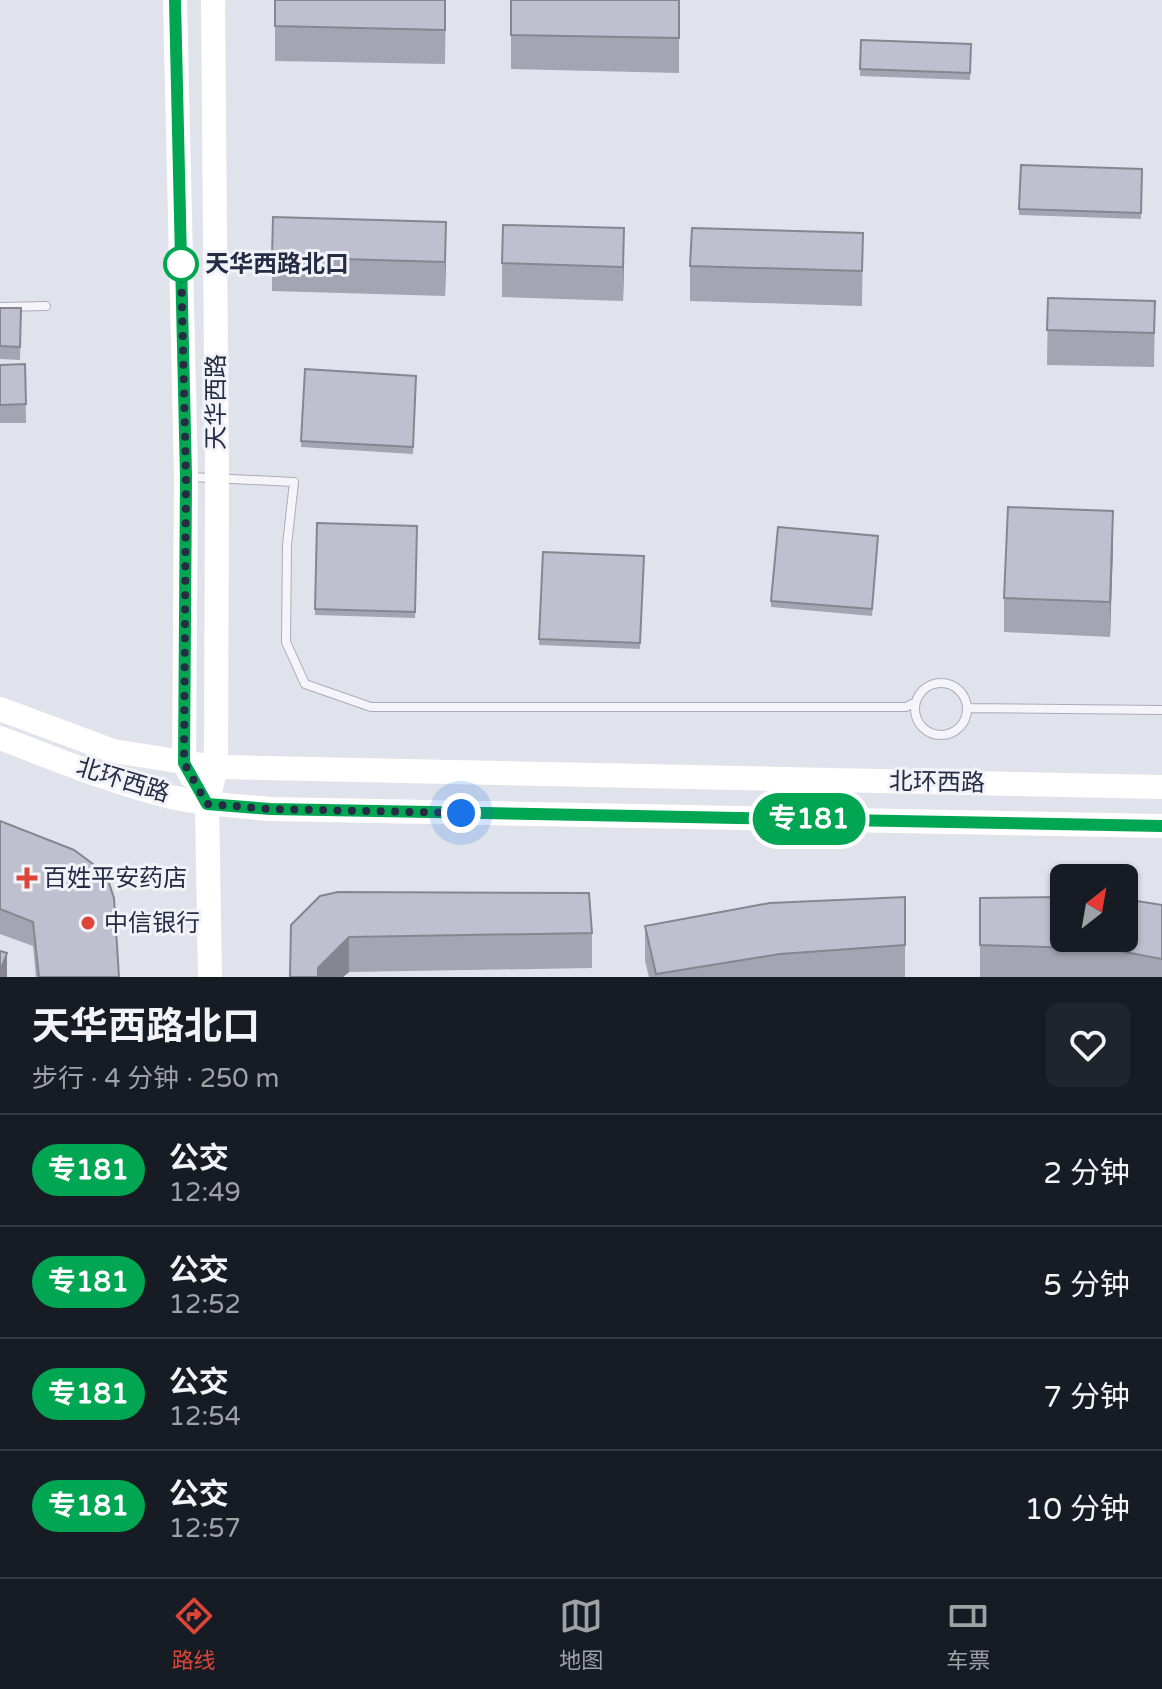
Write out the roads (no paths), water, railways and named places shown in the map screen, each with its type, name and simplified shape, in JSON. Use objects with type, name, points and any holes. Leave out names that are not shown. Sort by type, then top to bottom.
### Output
[{"type":"street","name":"天华西路","points":[[175,0],[186,477],[184,763],[207,804]]},
{"type":"street","name":"天华西路","points":[[210,977],[207,804],[216,767],[217,477],[213,0]]},
{"type":"street","name":"北环西路","points":[[0,709],[113,751],[216,767],[1162,787]]},
{"type":"street","name":"北环西路","points":[[0,738],[117,781],[169,796],[207,804],[270,809],[1162,826]]},
{"type":"lane","points":[[0,307],[46,306]]},
{"type":"lane","points":[[186,477],[294,482],[287,545],[286,642],[305,684],[371,707],[906,707],[914,703],[922,690],[935,683],[950,684],[963,693],[968,708],[964,722],[953,733],[939,736],[925,730],[915,718],[914,703]]},
{"type":"lane","points":[[968,708],[1162,710]]},
{"type":"place","name":"天华西路北口","points":[[181,264]]},
{"type":"place","name":"百姓平安药店","points":[[27,878]]},
{"type":"place","name":"中信银行","points":[[88,923]]}]
